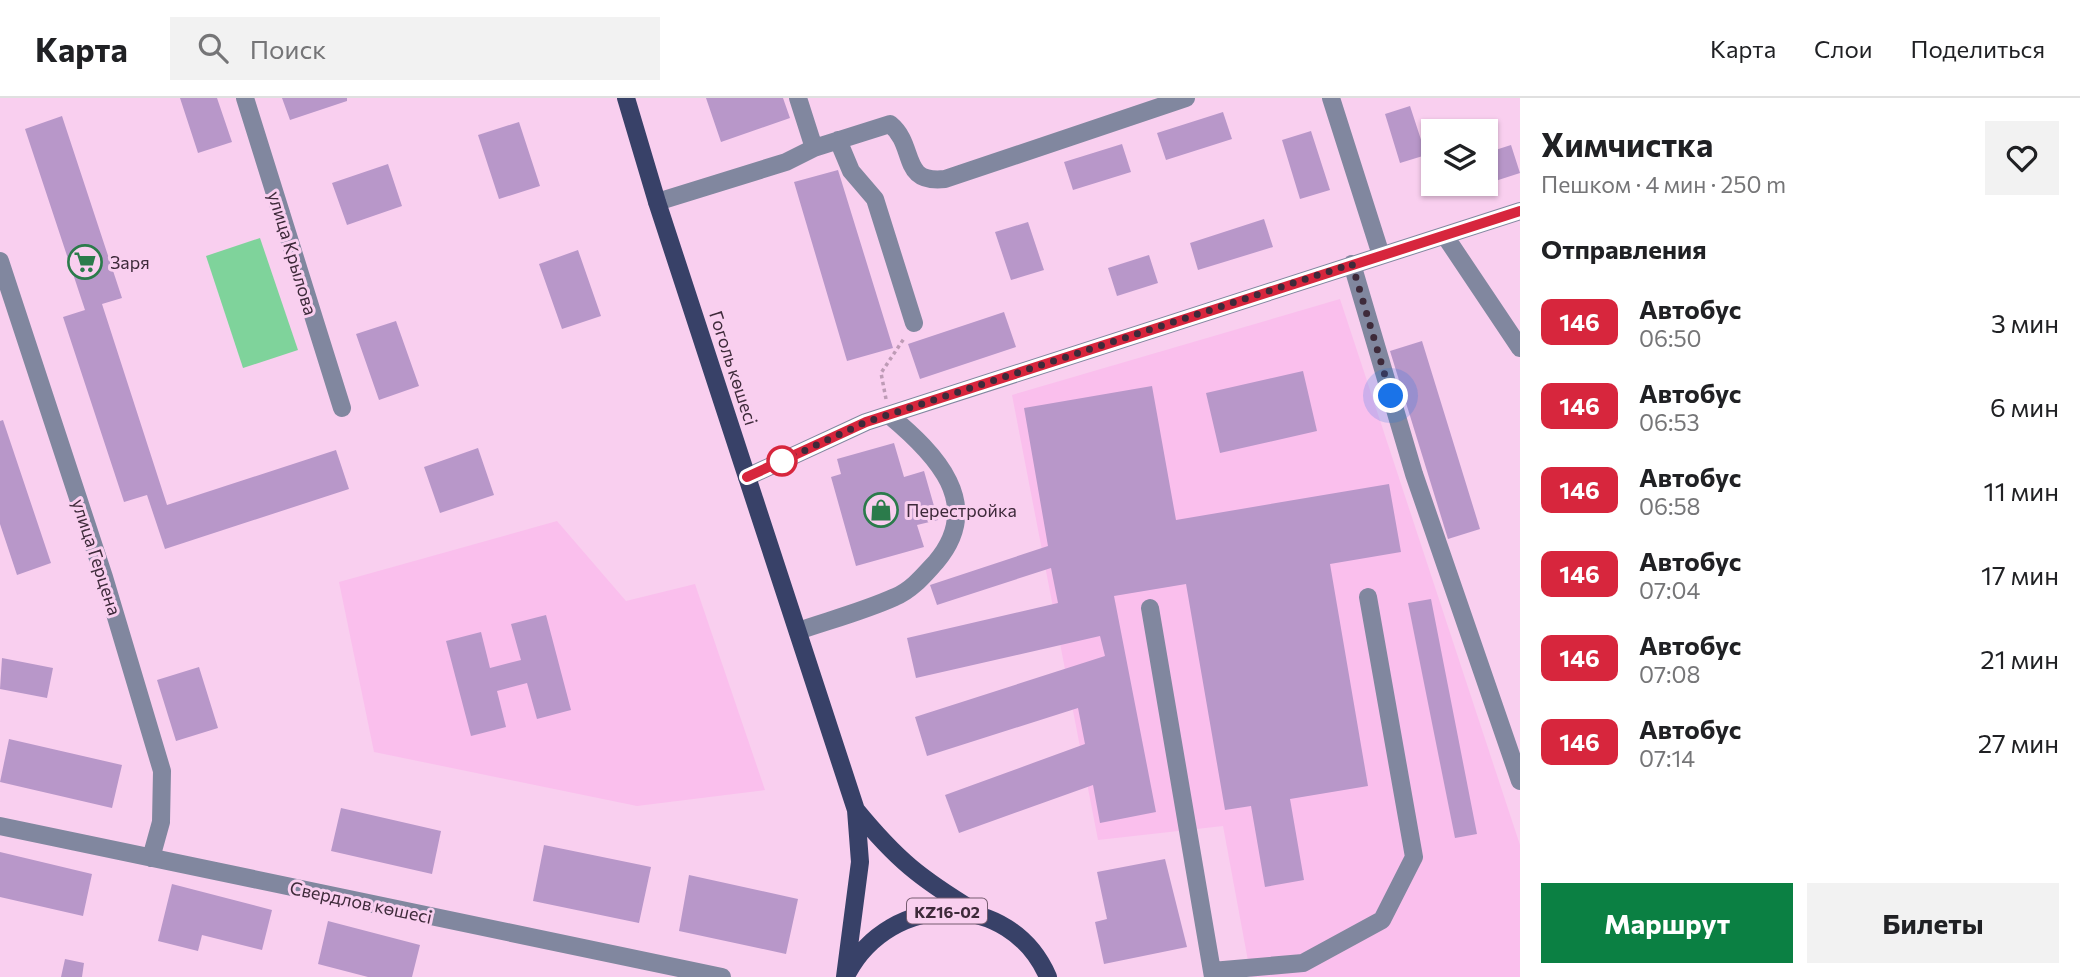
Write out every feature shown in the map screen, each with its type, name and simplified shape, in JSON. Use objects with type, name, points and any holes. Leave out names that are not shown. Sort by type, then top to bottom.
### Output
[{"type":"main road","name":"Гоголь көшесі","points":[[626,98],[657,202],[856,810]]},
{"type":"main road","points":[[856,810],[889,851],[921,879],[984,917]]},
{"type":"main road","points":[[845,977],[860,862],[856,810]]},
{"type":"main road","name":"KZ16-02","points":[[845,977],[867,945],[901,921],[942,911],[984,917],[1019,937],[1048,975]]},
{"type":"street","name":"улица Крылова","points":[[245,98],[342,408]]},
{"type":"street","points":[[798,98],[814,148]]},
{"type":"street","points":[[657,202],[786,162],[814,148],[890,124],[900,132],[915,173],[928,180],[945,179],[1186,98]]},
{"type":"street","points":[[1331,98],[1381,255]]},
{"type":"street","points":[[838,140],[851,171],[875,199],[914,323]]},
{"type":"street","points":[[747,477],[889,415],[1520,211]]},
{"type":"street","points":[[1445,236],[1520,348]]},
{"type":"street","points":[[1352,264],[1414,474],[1520,781]]},
{"type":"street","name":"улица Герцена","points":[[2,272],[104,577],[162,771],[161,822],[150,858]]},
{"type":"street","points":[[798,631],[905,591],[920,580],[945,551],[959,517],[947,477],[917,438],[889,415]]},
{"type":"street","points":[[1150,608],[1213,974],[1303,963],[1382,920],[1414,857],[1368,597]]},
{"type":"street","name":"Свердлов көшесі","points":[[0,826],[722,977]]},
{"type":"path","points":[[889,415],[881,373],[914,323]]},
{"type":"shaded area","points":[[1340,299],[1520,845],[1520,977],[1251,977],[1223,826],[1098,840],[1012,395]]},
{"type":"shaded area","points":[[557,521],[626,601],[695,584],[765,790],[637,806],[374,752],[339,582]]},
{"type":"green space","points":[[260,238],[298,350],[243,368],[206,256]]},
{"type":"building","points":[[180,98],[217,98],[232,142],[198,153]]},
{"type":"building","points":[[282,98],[347,98],[347,101],[290,120]]},
{"type":"building","points":[[706,98],[783,98],[790,118],[721,142]]},
{"type":"building","points":[[1410,106],[1421,140],[1421,157],[1400,163],[1385,114]]},
{"type":"building","points":[[1223,112],[1232,139],[1166,160],[1157,133]]},
{"type":"building","points":[[62,116],[122,298],[102,304],[167,505],[336,450],[349,489],[165,549],[147,495],[124,502],[63,317],[85,310],[25,129]]},
{"type":"building","points":[[519,122],[540,186],[499,199],[478,135]]},
{"type":"building","points":[[1311,131],[1330,190],[1300,199],[1282,140]]},
{"type":"building","points":[[1122,144],[1131,172],[1073,190],[1064,162]]},
{"type":"building","points":[[1511,145],[1520,173],[1498,180],[1498,149]]},
{"type":"building","points":[[388,164],[402,206],[347,225],[332,183]]},
{"type":"building","points":[[838,170],[893,348],[847,361],[794,182]]},
{"type":"building","points":[[1264,219],[1273,247],[1198,270],[1190,243]]},
{"type":"building","points":[[1028,222],[1044,270],[1011,280],[995,232]]},
{"type":"building","points":[[578,250],[601,316],[562,329],[539,264]]},
{"type":"building","points":[[1149,255],[1158,283],[1117,296],[1108,268]]},
{"type":"building","points":[[1004,312],[1016,347],[920,379],[908,344]]},
{"type":"building","points":[[396,321],[419,386],[379,400],[356,334]]},
{"type":"building","points":[[1422,341],[1480,529],[1448,539],[1390,351]]},
{"type":"building","points":[[1303,371],[1317,431],[1220,453],[1206,393]]},
{"type":"building","points":[[1152,386],[1176,520],[1389,484],[1401,552],[1330,564],[1368,786],[1290,799],[1304,880],[1265,887],[1251,806],[1225,810],[1186,584],[1114,596],[1156,812],[1100,823],[1093,785],[959,833],[945,795],[1085,744],[1078,708],[927,756],[915,717],[1105,656],[1100,636],[916,678],[907,638],[1058,603],[1051,568],[937,605],[930,585],[1048,546],[1024,408]]},
{"type":"building","points":[[3,420],[51,563],[17,575],[0,524],[0,421]]},
{"type":"building","points":[[894,443],[904,477],[924,471],[938,520],[917,525],[924,547],[856,566],[831,477],[841,474],[837,459]]},
{"type":"building","points":[[478,448],[494,495],[440,513],[424,467]]},
{"type":"building","points":[[1431,599],[1477,834],[1455,838],[1408,603]]},
{"type":"building","points":[[546,615],[571,710],[537,719],[527,683],[497,691],[506,727],[471,736],[446,641],[481,632],[490,668],[521,660],[511,624]]},
{"type":"building","points":[[2,658],[53,668],[47,698],[0,689]]},
{"type":"building","points":[[199,667],[218,728],[176,741],[157,680]]},
{"type":"building","points":[[9,739],[122,765],[112,808],[0,782]]},
{"type":"building","points":[[341,808],[441,831],[432,874],[331,851]]},
{"type":"building","points":[[544,845],[651,867],[639,923],[533,901]]},
{"type":"building","points":[[0,852],[92,874],[83,916],[0,897]]},
{"type":"building","points":[[1165,859],[1187,947],[1104,964],[1095,922],[1107,919],[1097,872]]},
{"type":"building","points":[[689,875],[798,899],[786,954],[679,931]]},
{"type":"building","points":[[172,884],[272,910],[262,950],[202,935],[198,951],[158,941]]},
{"type":"building","points":[[328,921],[420,945],[412,977],[368,977],[318,964]]},
{"type":"building","points":[[65,959],[84,963],[82,977],[61,977]]},
{"type":"bus line","name":"146","points":[[747,477],[866,422],[1520,211]]},
{"type":"place","name":"Заря","points":[[85,262]]},
{"type":"place","name":"Перестройка","points":[[881,510]]},
{"type":"route","points":[[782,461],[866,422],[1352,264],[1391,396]]}]
